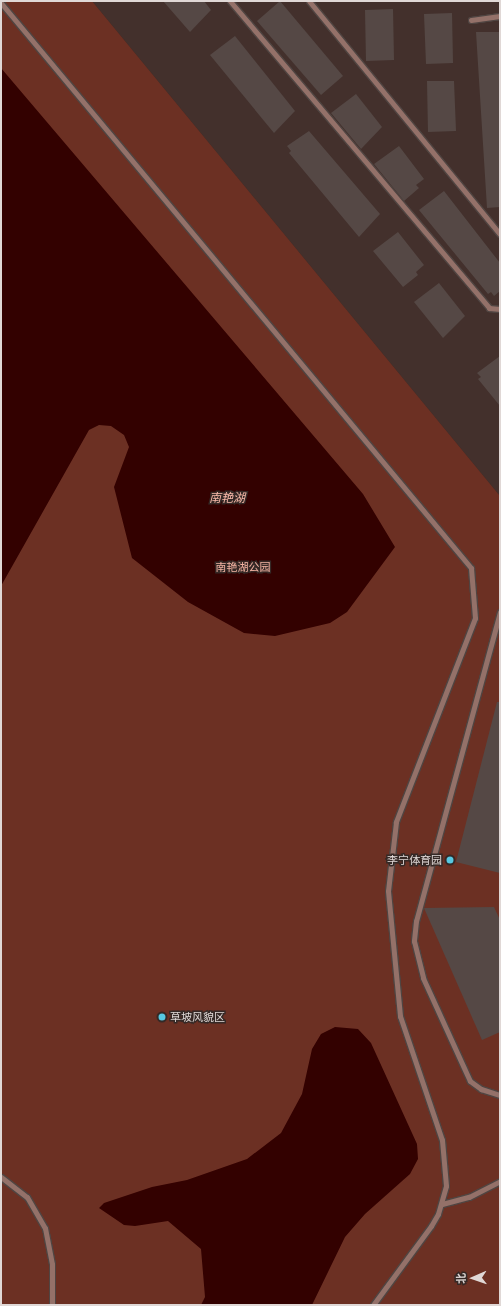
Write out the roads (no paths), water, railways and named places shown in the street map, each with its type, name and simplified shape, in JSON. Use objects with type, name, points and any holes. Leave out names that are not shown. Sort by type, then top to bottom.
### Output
[{"type":"lane","points":[[230,1],[489,308],[500,309]]},
{"type":"lane","points":[[308,1],[500,234]]},
{"type":"lane","points":[[1,3],[471,568],[475,618],[396,822],[388,891],[400,1016],[442,1140],[446,1186],[442,1204],[431,1226],[373,1305]]},
{"type":"lane","points":[[471,20],[500,16]]},
{"type":"lane","points":[[500,612],[416,921],[414,941],[423,978],[470,1081],[500,1095]]},
{"type":"lane","points":[[1,1178],[27,1197],[46,1228],[52,1264],[52,1305]]},
{"type":"lane","points":[[442,1204],[469,1197],[500,1181]]},
{"type":"water","name":"南艳湖","points":[[1,68],[363,494],[395,547],[347,612],[330,623],[275,636],[244,633],[188,602],[132,558],[114,487],[129,447],[124,435],[111,426],[99,425],[89,430],[1,586]]},
{"type":"water","points":[[335,1027],[358,1029],[371,1043],[417,1144],[418,1159],[410,1174],[365,1214],[345,1237],[312,1305],[201,1305],[205,1297],[201,1249],[168,1221],[135,1226],[124,1225],[99,1208],[104,1203],[152,1187],[187,1180],[247,1159],[281,1133],[302,1094],[312,1049],[321,1034]]},
{"type":"place","name":"李宁体育园","points":[[450,860]]},
{"type":"place","name":"草坡风貌区","points":[[162,1017]]},
{"type":"park label","name":"南艳湖公园","points":[[243,567]]}]
